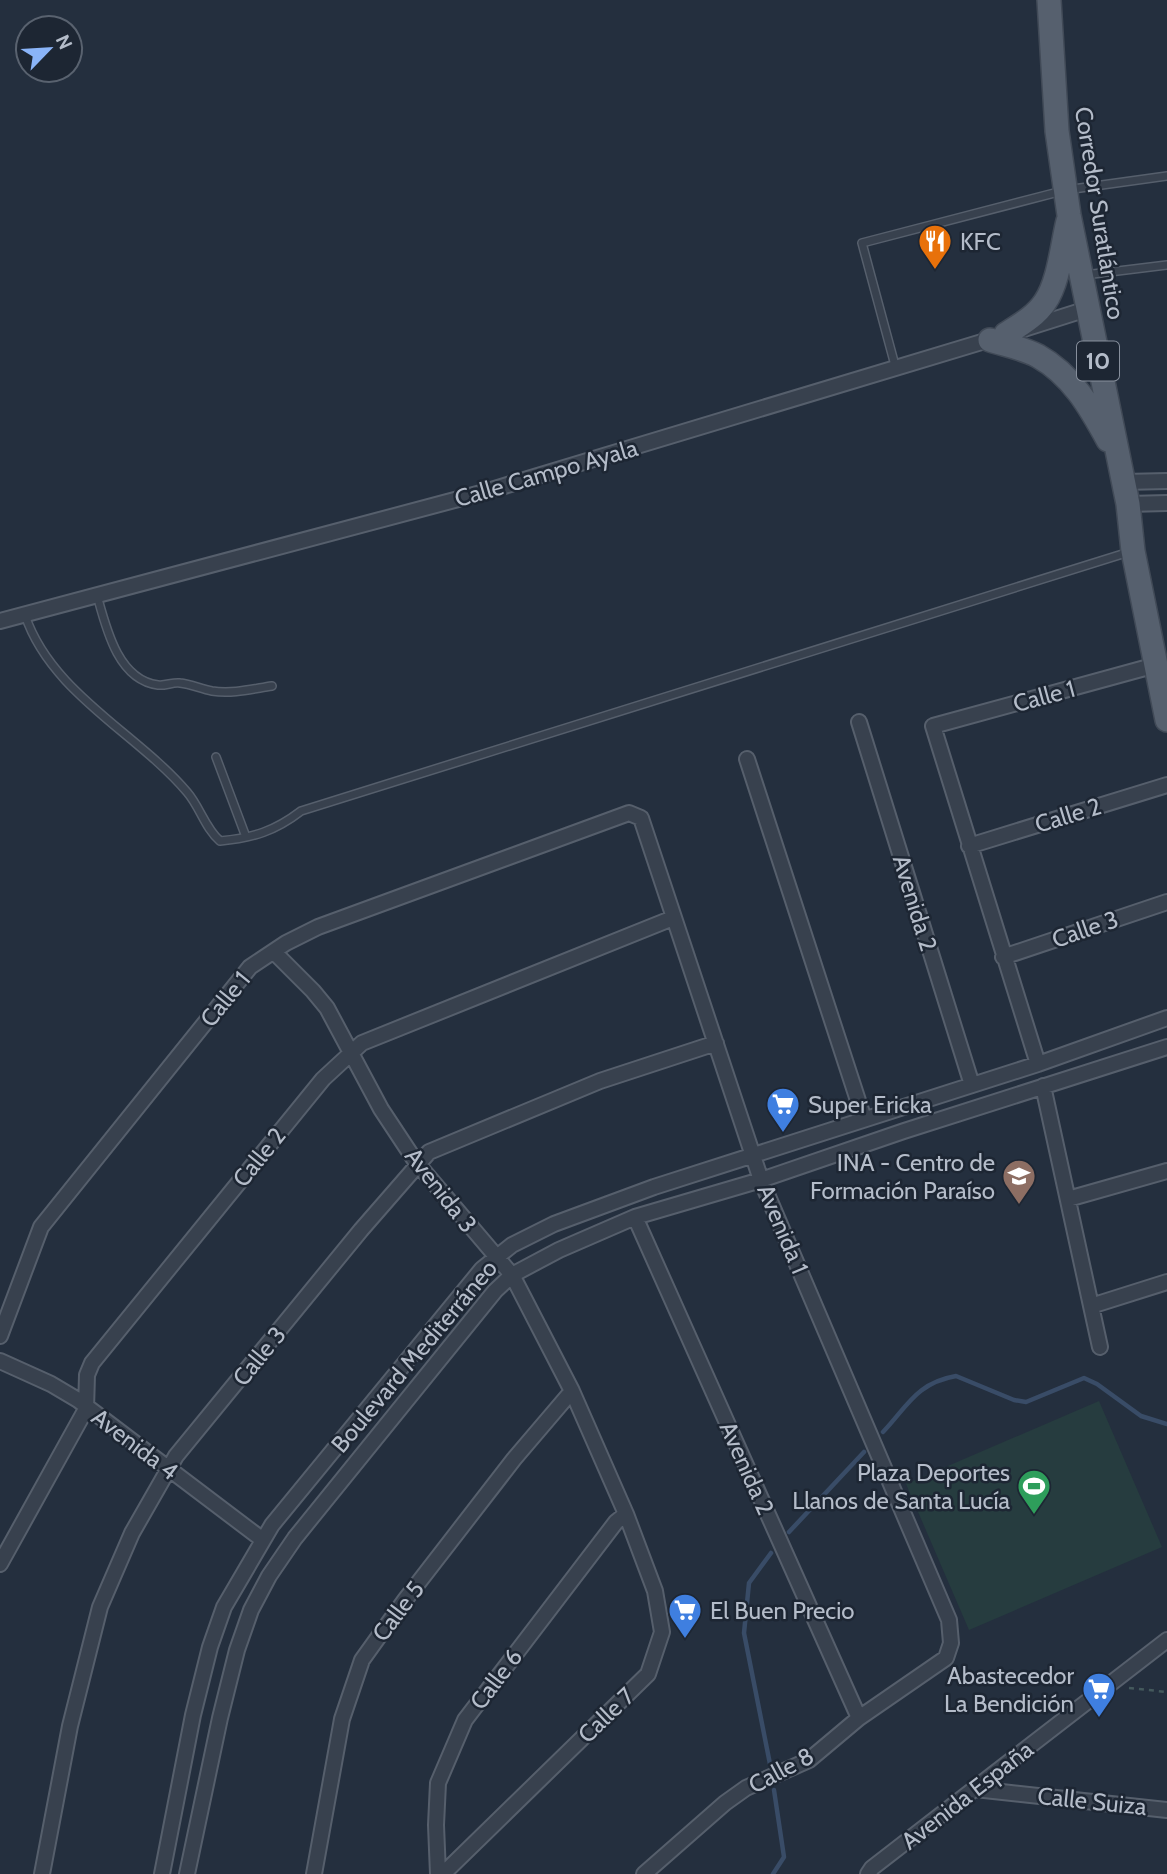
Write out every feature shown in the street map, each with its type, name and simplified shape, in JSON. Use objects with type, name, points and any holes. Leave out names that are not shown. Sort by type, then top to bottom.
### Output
[{"type":"main road","name":"Corredor Suratlántico","points":[[1049,0],[1057,131],[1069,215],[1126,493],[1133,551],[1167,720]]},
{"type":"main road","points":[[998,337],[1030,318],[1046,302],[1053,287],[1069,215]]},
{"type":"main road","points":[[998,337],[1038,356],[1073,383],[1119,459]]},
{"type":"street","name":"Calle Campo Ayala","points":[[0,621],[481,493],[1087,309]]},
{"type":"street","points":[[1126,493],[1167,481]]},
{"type":"street","points":[[1126,493],[1167,503]]},
{"type":"street","name":"Calle 1","points":[[969,846],[933,726],[1156,665]]},
{"type":"street","name":"Avenida 2","points":[[859,722],[972,1084]]},
{"type":"street","points":[[747,759],[864,1119]]},
{"type":"street","name":"Calle 2","points":[[969,846],[1167,785]]},
{"type":"street","name":"Calle 1","points":[[0,1336],[41,1227],[250,967],[318,927],[629,813]]},
{"type":"street","name":"Avenida 1","points":[[629,813],[641,818],[761,1180],[949,1620],[951,1643]]},
{"type":"street","points":[[969,846],[1038,1064]]},
{"type":"street","name":"Calle 3","points":[[1003,957],[1167,902]]},
{"type":"street","name":"Calle 2","points":[[0,1564],[87,1407],[88,1375],[92,1363],[323,1079],[362,1042],[673,918]]},
{"type":"street","name":"Avenida 3","points":[[274,952],[313,990],[327,1008],[381,1109],[418,1164],[512,1275],[572,1391],[626,1514]]},
{"type":"street","name":"Boulevard Mediterráneo","points":[[162,1874],[193,1715],[210,1647],[224,1608],[272,1525],[473,1279],[495,1258],[512,1245],[565,1219],[654,1187],[1038,1064],[1167,1018]]},
{"type":"street","name":"Calle 3","points":[[42,1874],[70,1726],[100,1607],[132,1533],[176,1456],[429,1152],[600,1081],[716,1043]]},
{"type":"street","name":"Boulevard Mediterráneo","points":[[187,1874],[219,1718],[234,1661],[251,1610],[263,1587],[295,1538],[495,1291],[512,1275],[559,1250],[635,1217],[761,1180],[904,1130],[1167,1047]]},
{"type":"street","points":[[1043,1086],[1100,1347]]},
{"type":"street","points":[[1068,1199],[1167,1171]]},
{"type":"street","name":"Avenida 2","points":[[635,1217],[859,1718]]},
{"type":"street","points":[[1091,1306],[1167,1282]]},
{"type":"street","name":"Avenida 4","points":[[0,1361],[51,1384],[87,1407],[263,1540]]},
{"type":"street","name":"Calle 5","points":[[314,1874],[342,1719],[362,1660],[514,1459],[572,1391]]},
{"type":"street","name":"Calle 7","points":[[441,1874],[648,1674],[662,1632],[655,1591],[626,1514]]},
{"type":"street","name":"Calle 6","points":[[441,1874],[436,1825],[438,1783],[465,1720],[616,1522],[626,1514]]},
{"type":"street","name":"Avenida España","points":[[868,1874],[872,1868],[1167,1640]]},
{"type":"street","name":"Calle 8","points":[[644,1874],[724,1803],[746,1788],[809,1760],[859,1718],[946,1658],[951,1643]]},
{"type":"street","name":"Calle Suiza","points":[[975,1789],[1167,1810]]},
{"type":"lane","points":[[896,369],[862,243],[1066,190],[1167,176]]},
{"type":"lane","points":[[1081,275],[1167,265]]},
{"type":"lane","points":[[24,615],[30,631],[77,692],[167,771],[189,794],[211,833],[220,841],[246,837],[281,826],[301,811],[1133,551]]},
{"type":"lane","points":[[97,595],[106,629],[121,660],[138,678],[159,685],[178,683],[235,693],[272,686]]},
{"type":"lane","points":[[216,757],[246,837]]},
{"type":"path","points":[[1107,1686],[1167,1692]]},
{"type":"green space","name":"Plaza Deportes Llanos de Santa Lucía","points":[[1099,1401],[1162,1547],[969,1630],[906,1484]]},
{"type":"waterway","points":[[883,1432],[922,1390],[942,1379],[956,1376],[1014,1400],[1026,1402],[1084,1378],[1097,1384],[1141,1416],[1167,1424]]},
{"type":"waterway","points":[[789,1532],[864,1452]]},
{"type":"waterway","points":[[770,1764],[744,1633],[749,1583],[771,1553]]},
{"type":"waterway","points":[[773,1874],[784,1857],[774,1790]]},
{"type":"place","name":"KFC","points":[[935,271]]},
{"type":"place","name":"Super Ericka","points":[[783,1134]]},
{"type":"place","name":"INA - Centro de Formación Paraíso","points":[[1019,1206]]},
{"type":"place","name":"Plaza Deportes Llanos de Santa Lucía","points":[[1034,1516]]},
{"type":"place","name":"El Buen Precio","points":[[685,1640]]},
{"type":"place","name":"Abastecedor La Bendición","points":[[1099,1719]]}]
